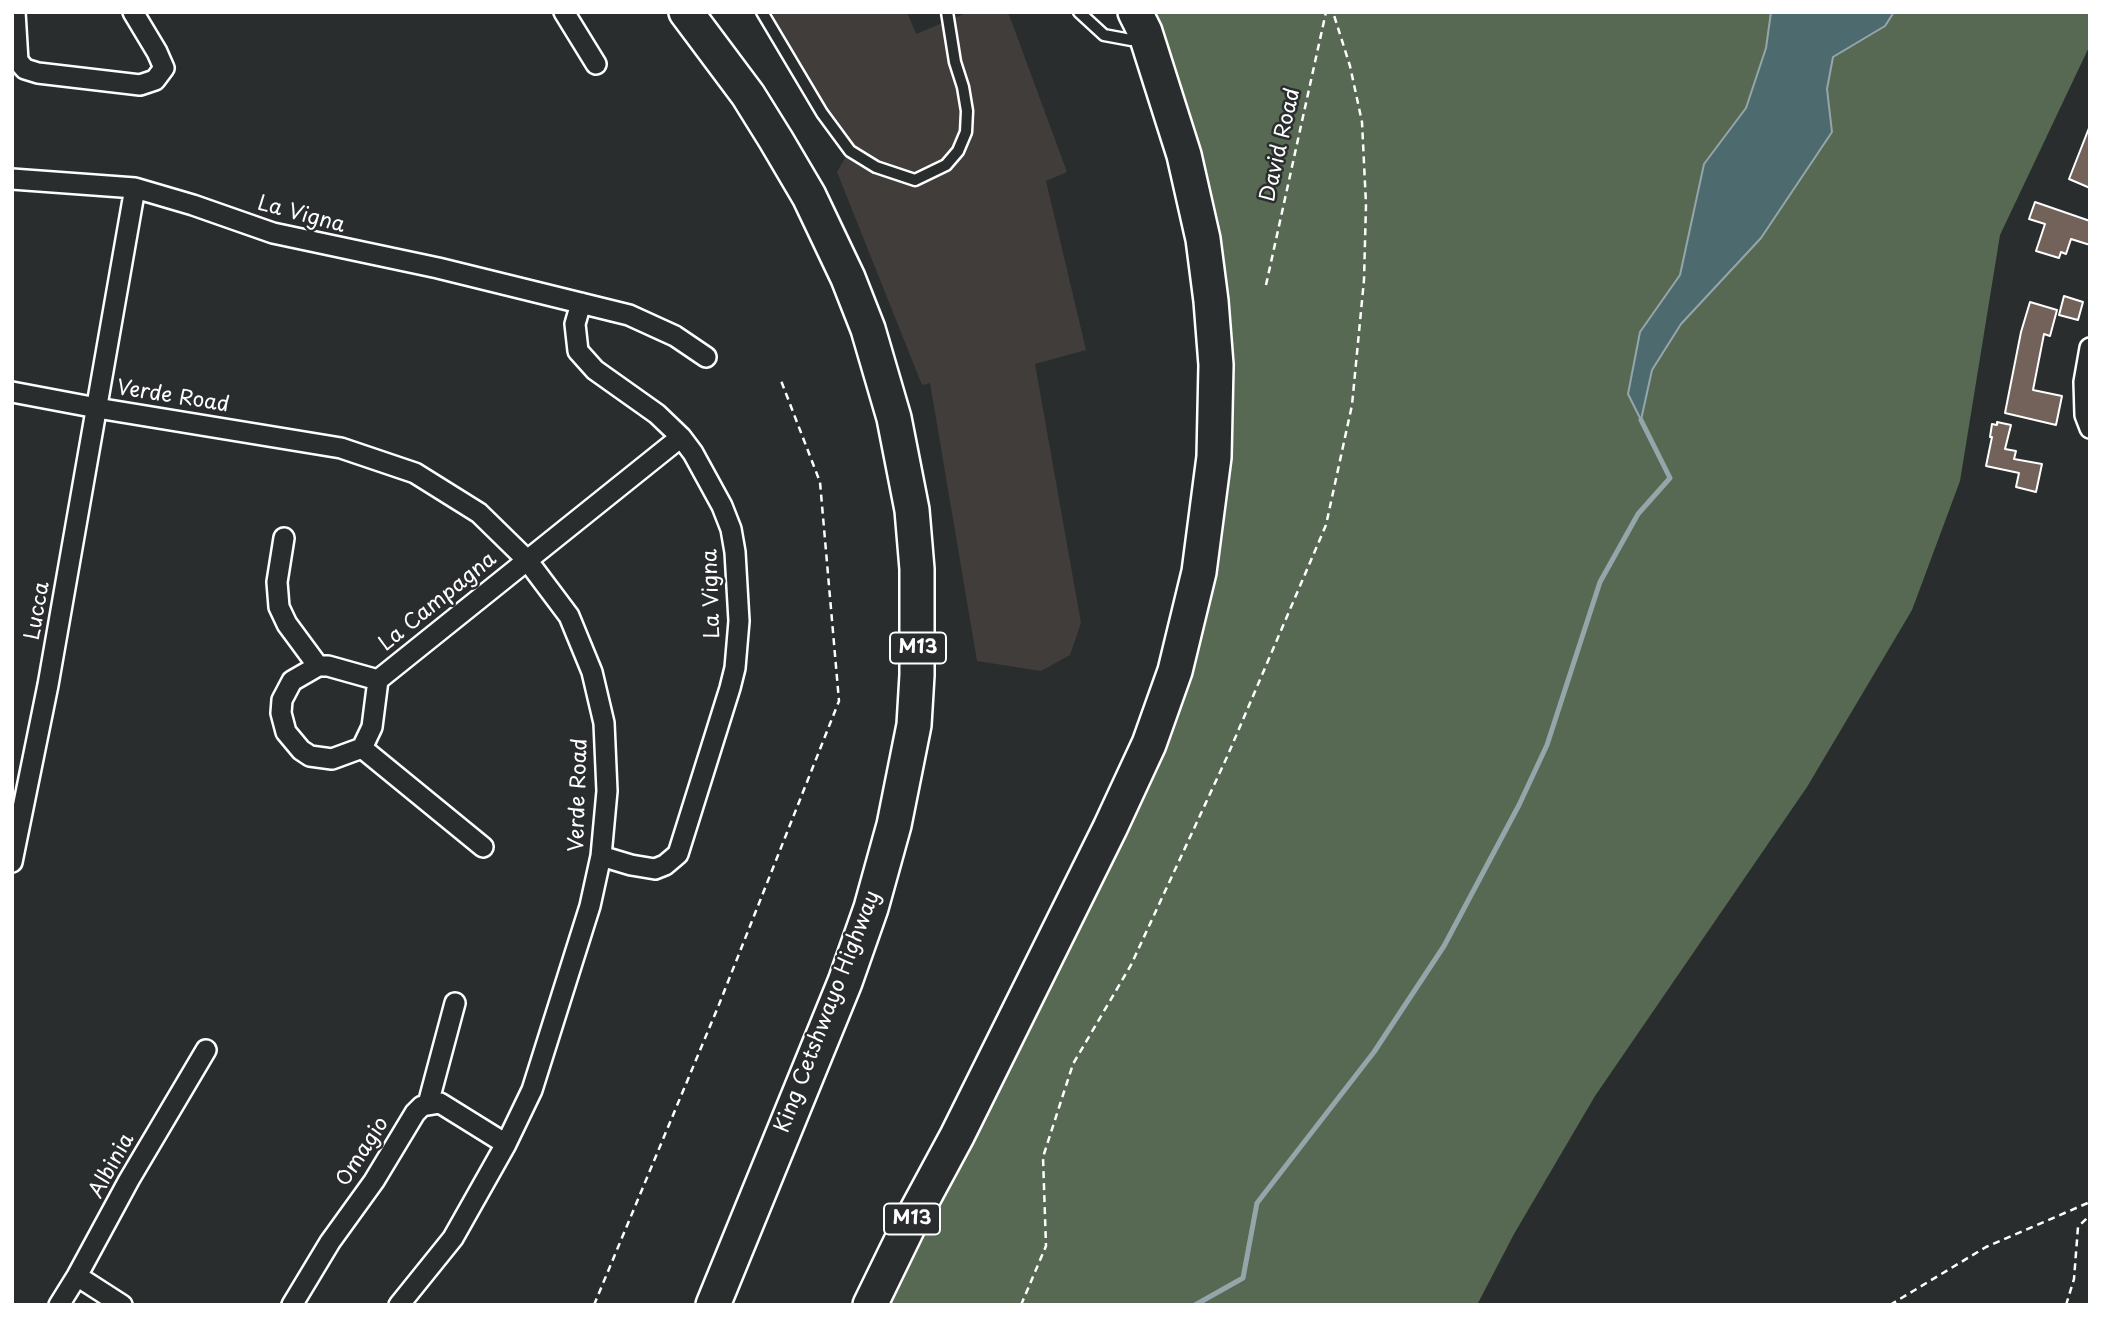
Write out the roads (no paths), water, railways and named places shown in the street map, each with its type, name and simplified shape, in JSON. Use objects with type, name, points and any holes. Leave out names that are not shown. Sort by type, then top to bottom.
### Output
[{"type":"highway","name":"King Cetshwayo Highway","points":[[685,12],[748,95],[776,140],[809,196],[848,278],[868,329],[894,418],[912,510],[917,569],[914,724],[894,825],[871,908],[845,982],[713,1305]]},
{"type":"highway","name":"M13","points":[[870,1305],[957,1136],[1149,744],[1175,671],[1191,610],[1205,534],[1214,457],[1216,365],[1211,301],[1203,239],[1184,155],[1143,24]]},
{"type":"street","points":[[15,12],[17,51],[19,61],[25,69],[38,73],[140,85],[155,80],[164,68],[158,52],[133,12]]},
{"type":"street","points":[[564,12],[596,64]]},
{"type":"street","name":"La Vigna","points":[[12,179],[135,188],[273,233],[438,268],[629,315],[653,325],[706,356]]},
{"type":"street","points":[[97,408],[135,188]]},
{"type":"street","name":"La Vigna","points":[[582,303],[575,333],[578,351],[583,359],[594,370],[657,414],[681,437],[693,453],[722,506],[731,529],[735,552],[739,621],[735,668],[678,854],[665,865],[655,869],[631,866],[601,856]]},
{"type":"street","points":[[2090,348],[2084,382],[2085,415],[2090,428]]},
{"type":"street","name":"Verde Road","points":[[12,392],[341,448],[415,474],[479,513],[527,560],[569,616],[598,696],[604,723],[607,791],[601,856],[590,906],[532,1090],[506,1144],[453,1238],[399,1305]]},
{"type":"street","name":"Lucca","points":[[12,862],[48,685],[97,408]]},
{"type":"street","name":"La Campagna","points":[[362,748],[372,727],[378,680],[681,437]]},
{"type":"street","points":[[284,538],[277,582],[279,607],[287,624],[318,666],[292,681],[286,690],[281,713],[286,732],[301,750],[320,758],[332,759],[362,748],[483,847]]},
{"type":"street","name":"La Campagna","points":[[318,666],[328,666],[378,680]]},
{"type":"street","points":[[455,1003],[428,1104],[440,1103],[506,1144]]},
{"type":"street","name":"Albinia","points":[[59,1305],[206,1050]]},
{"type":"street","name":"Omagio","points":[[292,1305],[330,1242],[374,1181],[415,1113],[428,1104]]},
{"type":"street","points":[[77,1276],[122,1305]]},
{"type":"lane","points":[[762,12],[822,113],[850,151],[876,167],[915,180],[946,165],[958,151],[966,132],[967,111],[947,12]]},
{"type":"lane","points":[[1079,12],[1104,35],[1143,24]]},
{"type":"water","points":[[1771,12],[1894,12],[1885,26],[1833,57],[1827,89],[1832,132],[1761,238],[1681,324],[1652,370],[1641,420],[1628,394],[1640,332],[1680,275],[1704,164],[1746,108],[1766,48]]},
{"type":"waterway","points":[[1195,1305],[1243,1278],[1257,1203],[1374,1052],[1444,946],[1519,805],[1547,745],[1600,582],[1638,514],[1670,478],[1641,420]]}]
